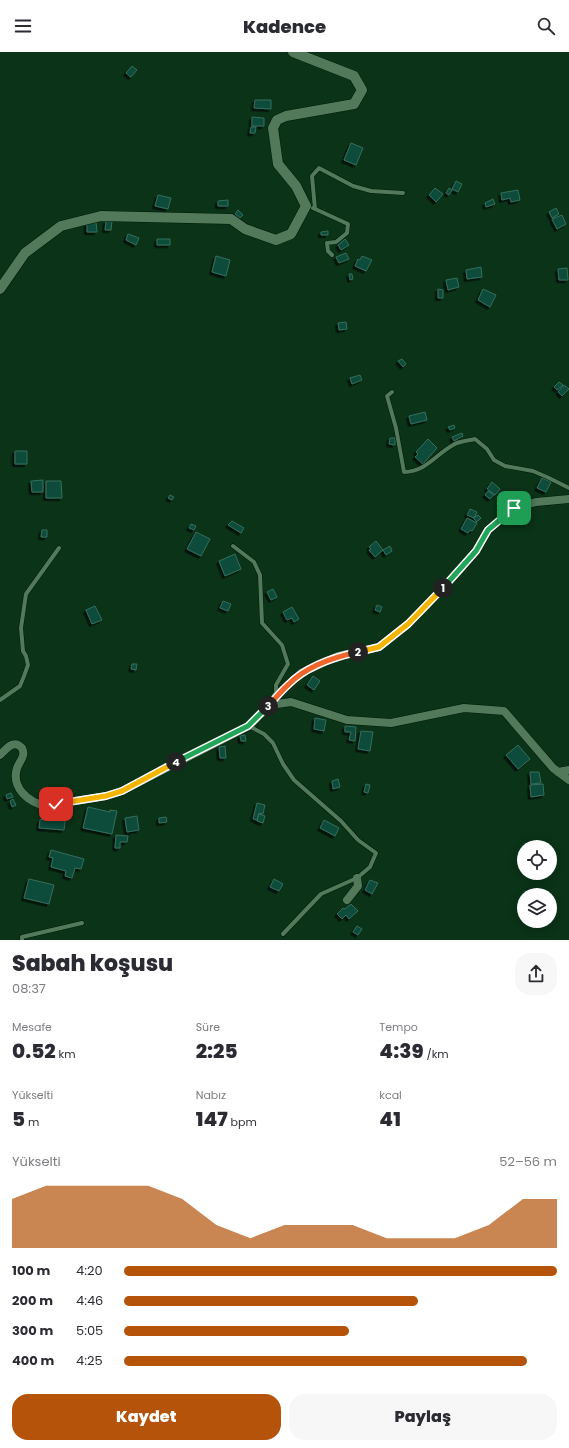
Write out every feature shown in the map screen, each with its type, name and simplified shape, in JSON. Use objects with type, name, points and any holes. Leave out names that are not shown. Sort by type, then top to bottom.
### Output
[{"type":"street","points":[[0,289],[25,252],[61,226],[101,216],[231,219],[245,229],[276,240],[291,234],[310,208],[296,186],[278,164],[273,128],[277,120],[286,116],[354,104],[362,90],[354,76],[293,52]]},
{"type":"street","points":[[0,755],[13,744],[20,745],[24,752],[24,756],[18,767],[16,775],[19,788],[29,800],[37,804],[46,806],[106,796],[122,791],[248,726],[276,696],[302,673],[338,656],[379,647],[418,614],[476,551],[488,530],[514,508],[536,502],[569,499]]},
{"type":"street","points":[[270,704],[291,702],[347,720],[391,723],[464,708],[504,710],[553,768],[569,780]]},
{"type":"street","points":[[558,772],[569,770]]},
{"type":"street","points":[[346,900],[358,886],[357,878]]},
{"type":"lane","points":[[332,255],[328,251],[327,243],[336,242],[347,233],[348,224],[310,208],[312,176],[319,168],[353,186],[371,191],[403,193]]},
{"type":"lane","points":[[392,392],[387,396],[396,428],[404,472],[414,472],[431,462],[455,444],[475,439],[487,449],[494,460],[505,466],[533,471],[569,488]]},
{"type":"lane","points":[[233,546],[254,562],[260,575],[262,622],[282,646],[288,664],[276,685],[276,696]]},
{"type":"lane","points":[[0,700],[20,686],[28,665],[23,651],[21,628],[26,594],[59,548]]},
{"type":"lane","points":[[248,726],[264,734],[273,743],[283,764],[294,780],[341,821],[358,840],[376,853],[370,866],[357,878],[321,894],[283,934]]},
{"type":"lane","points":[[22,940],[22,938],[82,923]]},
{"type":"building","points":[[132,66],[137,70],[131,77],[126,73]]},
{"type":"building","points":[[255,100],[271,100],[271,109],[254,108]]},
{"type":"building","points":[[252,117],[264,118],[264,126],[252,126]]},
{"type":"building","points":[[251,127],[256,127],[255,133],[250,133]]},
{"type":"building","points":[[351,143],[363,148],[356,165],[344,160]]},
{"type":"building","points":[[456,181],[462,184],[458,192],[452,189]]},
{"type":"building","points":[[435,188],[443,194],[436,202],[429,195]]},
{"type":"building","points":[[449,188],[452,190],[449,195],[446,193]]},
{"type":"building","points":[[518,190],[520,200],[511,202],[510,198],[502,200],[501,193]]},
{"type":"building","points":[[158,195],[171,198],[168,209],[155,206]]},
{"type":"building","points":[[493,199],[495,204],[486,207],[485,203]]},
{"type":"building","points":[[228,200],[228,206],[218,206],[218,201]]},
{"type":"building","points":[[556,208],[559,214],[552,218],[549,212]]},
{"type":"building","points":[[238,210],[243,215],[240,218],[235,214]]},
{"type":"building","points":[[562,215],[566,224],[557,229],[552,219]]},
{"type":"building","points":[[106,221],[112,221],[111,230],[105,230]]},
{"type":"building","points":[[96,222],[97,232],[87,232],[87,223]]},
{"type":"building","points":[[328,231],[328,235],[321,235],[321,232]]},
{"type":"building","points":[[128,234],[139,238],[136,245],[126,240]]},
{"type":"building","points":[[157,239],[170,239],[170,245],[157,245]]},
{"type":"building","points":[[345,239],[349,245],[341,250],[338,245]]},
{"type":"building","points":[[346,253],[349,259],[339,263],[336,257]]},
{"type":"building","points":[[216,256],[230,260],[226,276],[212,272]]},
{"type":"building","points":[[362,256],[372,260],[366,271],[355,266],[358,259],[360,260]]},
{"type":"building","points":[[481,267],[482,277],[467,279],[466,270]]},
{"type":"building","points":[[567,268],[568,280],[559,280],[558,269]]},
{"type":"building","points":[[349,274],[352,274],[353,279],[350,280]]},
{"type":"building","points":[[457,278],[459,287],[448,290],[446,280]]},
{"type":"building","points":[[438,289],[443,290],[443,298],[438,298]]},
{"type":"building","points":[[483,289],[496,295],[490,307],[478,300]]},
{"type":"building","points":[[346,322],[347,329],[339,330],[338,323]]},
{"type":"building","points":[[402,359],[406,364],[403,367],[398,361]]},
{"type":"building","points":[[360,375],[362,380],[352,384],[350,378]]},
{"type":"building","points":[[559,382],[563,385],[557,390],[554,387]]},
{"type":"building","points":[[564,385],[569,389],[562,396],[558,392]]},
{"type":"building","points":[[425,412],[427,420],[411,424],[409,416]]},
{"type":"building","points":[[454,425],[455,428],[450,430],[448,427]]},
{"type":"building","points":[[462,433],[463,436],[454,441],[452,437]]},
{"type":"building","points":[[390,438],[395,438],[395,445],[389,444]]},
{"type":"building","points":[[428,439],[437,448],[423,464],[415,457],[418,454],[416,452]]},
{"type":"building","points":[[15,451],[27,451],[27,464],[15,464]]},
{"type":"building","points":[[542,478],[551,482],[546,492],[537,488]]},
{"type":"building","points":[[43,480],[43,492],[32,492],[31,481]]},
{"type":"building","points":[[46,481],[61,481],[62,498],[46,498]]},
{"type":"building","points":[[492,482],[500,489],[495,495],[487,489]]},
{"type":"building","points":[[488,491],[494,495],[490,499],[485,495]]},
{"type":"building","points":[[170,495],[174,497],[172,500],[168,498]]},
{"type":"building","points":[[470,509],[477,512],[474,518],[467,515]]},
{"type":"building","points":[[478,515],[481,518],[477,522],[473,518]]},
{"type":"building","points":[[467,518],[477,523],[472,531],[470,530],[468,533],[461,529]]},
{"type":"building","points":[[232,521],[244,528],[241,533],[228,525]]},
{"type":"building","points":[[191,524],[196,526],[194,530],[189,528]]},
{"type":"building","points":[[42,530],[47,530],[47,537],[41,537]]},
{"type":"building","points":[[196,532],[210,539],[201,556],[187,549]]},
{"type":"building","points":[[376,541],[383,550],[375,557],[369,550],[371,549],[369,547]]},
{"type":"building","points":[[390,546],[392,551],[386,555],[383,550]]},
{"type":"building","points":[[235,554],[241,569],[225,576],[219,561]]},
{"type":"building","points":[[273,589],[277,597],[271,600],[267,592]]},
{"type":"building","points":[[223,601],[231,604],[228,611],[220,608]]},
{"type":"building","points":[[377,605],[382,607],[380,612],[375,610]]},
{"type":"building","points":[[95,606],[102,620],[92,624],[86,610]]},
{"type":"building","points":[[292,607],[299,619],[294,622],[292,618],[287,620],[283,612]]},
{"type":"building","points":[[132,664],[137,664],[136,670],[131,669]]},
{"type":"building","points":[[313,676],[320,681],[314,690],[307,685]]},
{"type":"building","points":[[315,718],[326,720],[324,731],[314,729]]},
{"type":"building","points":[[345,726],[356,727],[355,741],[349,740],[351,732],[345,732]]},
{"type":"building","points":[[361,731],[373,732],[370,751],[358,749]]},
{"type":"building","points":[[245,735],[246,741],[241,741],[240,736]]},
{"type":"building","points":[[518,745],[530,759],[518,769],[506,755]]},
{"type":"building","points":[[225,746],[226,758],[220,758],[219,747]]},
{"type":"building","points":[[530,772],[539,772],[541,783],[531,784]]},
{"type":"building","points":[[338,779],[340,787],[333,789],[332,781]]},
{"type":"building","points":[[366,784],[370,785],[368,793],[364,792]]},
{"type":"building","points":[[543,784],[544,795],[531,797],[530,785]]},
{"type":"building","points":[[11,793],[13,797],[7,799],[6,795]]},
{"type":"building","points":[[13,799],[16,805],[12,807],[10,801]]},
{"type":"building","points":[[257,803],[265,805],[263,814],[259,813],[257,820],[253,819]]},
{"type":"building","points":[[88,807],[110,812],[110,810],[117,811],[112,834],[83,828]]},
{"type":"building","points":[[60,813],[66,814],[64,830],[39,828],[40,820]]},
{"type":"building","points":[[259,814],[265,816],[263,823],[257,821]]},
{"type":"building","points":[[137,816],[139,830],[127,832],[125,818]]},
{"type":"building","points":[[166,817],[167,822],[159,823],[159,818]]},
{"type":"building","points":[[324,820],[339,828],[335,836],[320,828]]},
{"type":"building","points":[[116,835],[128,836],[127,842],[120,842],[120,848],[115,848]]},
{"type":"building","points":[[51,850],[84,859],[81,869],[75,868],[72,878],[65,876],[66,871],[51,867],[53,858],[49,857]]},
{"type":"building","points":[[29,879],[54,885],[49,904],[24,898]]},
{"type":"building","points":[[274,879],[283,884],[279,891],[270,887]]},
{"type":"building","points":[[370,880],[378,883],[372,894],[365,890]]},
{"type":"building","points":[[351,904],[358,911],[349,919],[346,915],[342,919],[337,914],[343,908],[345,909]]},
{"type":"building","points":[[357,926],[362,929],[358,935],[353,932]]},
{"type":"route","points":[[56,804],[106,796],[122,791],[248,726],[290,682],[302,673],[338,656],[379,647],[408,624],[476,551],[488,530],[514,508]]}]
